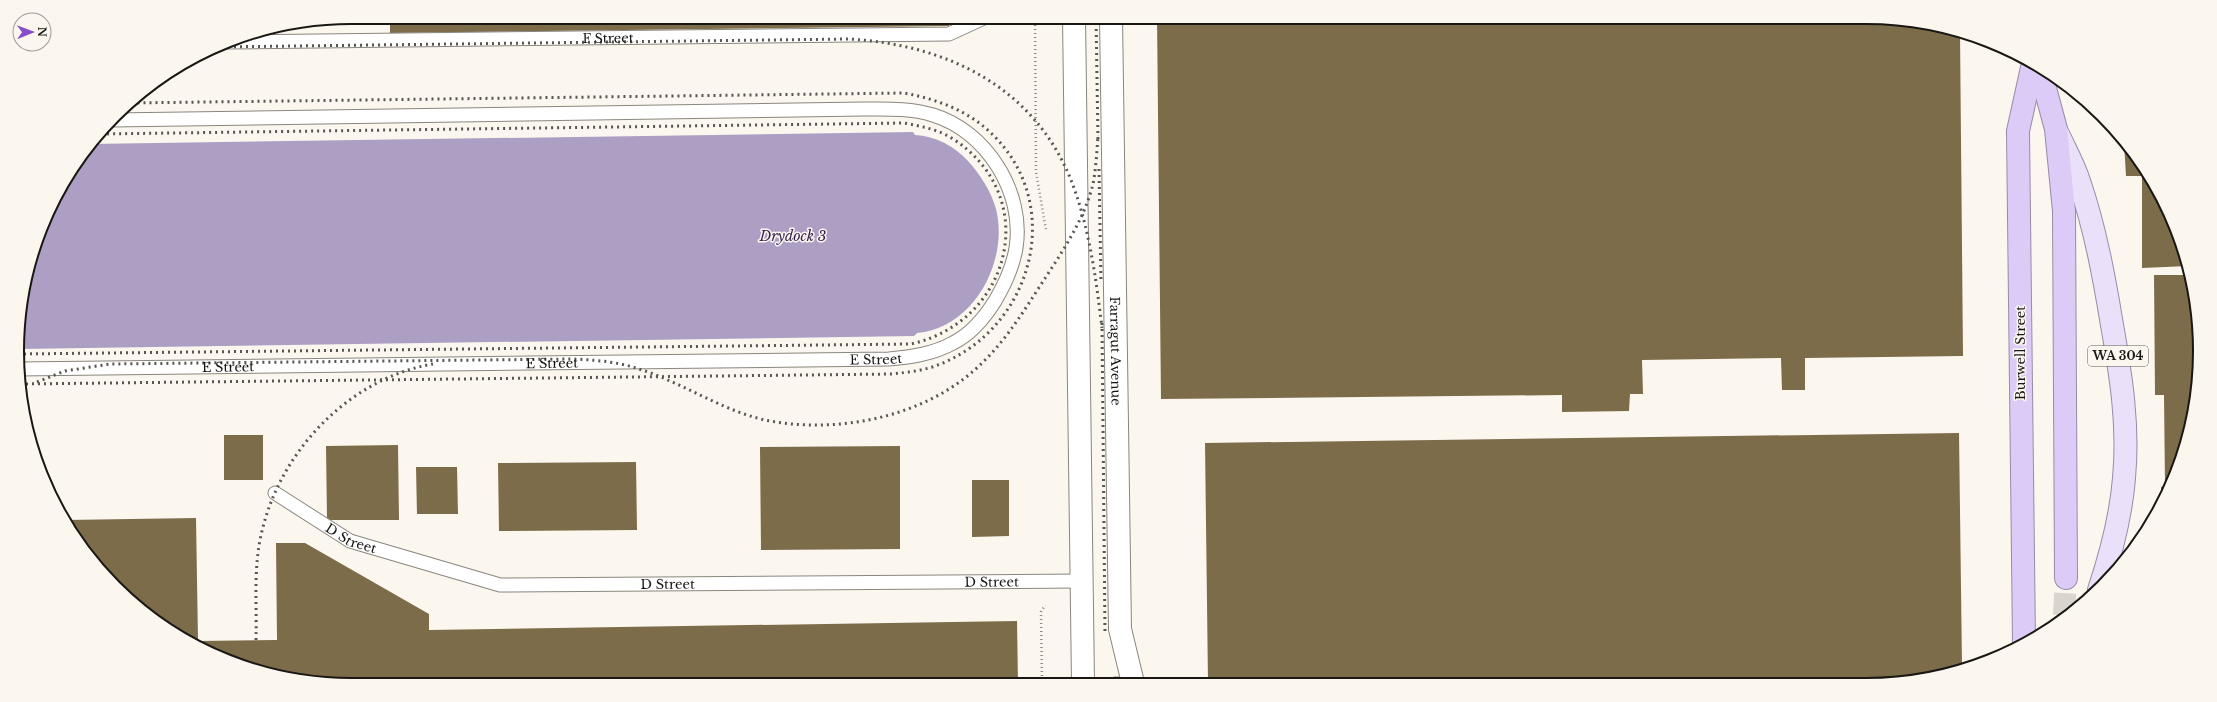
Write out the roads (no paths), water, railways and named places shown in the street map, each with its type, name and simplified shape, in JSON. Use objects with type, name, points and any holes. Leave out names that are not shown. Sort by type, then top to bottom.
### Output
[{"type":"highway","name":"Burwell Street","points":[[2024,637],[2018,131],[2032,69]]},
{"type":"highway","name":"WA 304","points":[[2041,75],[2056,129],[2064,211],[2066,578]]},
{"type":"main road","name":"WA 304","points":[[2056,129],[2078,179],[2099,249],[2122,384],[2126,421],[2124,478],[2108,563],[2104,575]]},
{"type":"street","points":[[1074,24],[1083,678]]},
{"type":"street","name":"Farragut Avenue","points":[[1111,24],[1120,629],[1126,678]]},
{"type":"lane","name":"F Street","points":[[244,42],[949,34],[971,24]]},
{"type":"lane","name":"E Street","points":[[25,369],[889,359],[914,357],[954,343],[972,329],[989,311],[1011,269],[1016,236],[1014,205],[1008,186],[996,164],[983,147],[970,134],[951,123],[933,115],[912,110],[864,109],[120,120]]},
{"type":"lane","name":"D Street","points":[[275,493],[350,541],[500,585],[1081,581]]},
{"type":"water","name":"Drydock 3","points":[[913,132],[915,135],[930,137],[951,146],[977,171],[988,189],[996,209],[999,229],[997,250],[992,270],[983,289],[970,305],[955,319],[937,328],[917,333],[914,336],[24,349],[30,287],[41,246],[68,187],[79,169],[98,144]]},
{"type":"tunnel","points":[[2064,611],[2066,578]]},
{"type":"railway","points":[[1096,24],[1098,141]]},
{"type":"railway","points":[[231,47],[848,39],[884,43],[918,50],[951,61],[981,76],[1009,95],[1034,119],[1054,147],[1071,180],[1083,216],[1094,271],[1102,328]]},
{"type":"railway","points":[[26,384],[892,374],[926,369],[939,365],[976,344],[1000,320],[1018,291],[1029,259],[1032,226],[1028,193],[1014,161],[991,133],[972,118],[939,102],[904,93],[138,103]]},
{"type":"railway","points":[[24,354],[911,344],[946,331],[973,310],[993,283],[1004,253],[1005,221],[997,190],[979,161],[945,134],[928,128],[904,123],[106,134]]},
{"type":"railway","points":[[37,382],[65,371],[110,364],[573,359],[608,362],[634,367],[673,382],[733,410],[765,420],[793,424],[822,425],[851,423],[880,418],[908,409],[935,397],[959,382],[990,355],[1013,327],[1063,250],[1084,211],[1093,184],[1098,135]]},
{"type":"railway","points":[[1099,169],[1101,283]]},
{"type":"railway","points":[[1102,323],[1105,633]]},
{"type":"railway","points":[[256,640],[256,572],[259,544],[271,501],[285,473],[303,446],[324,422],[347,402],[374,385],[403,372],[433,364]]}]
